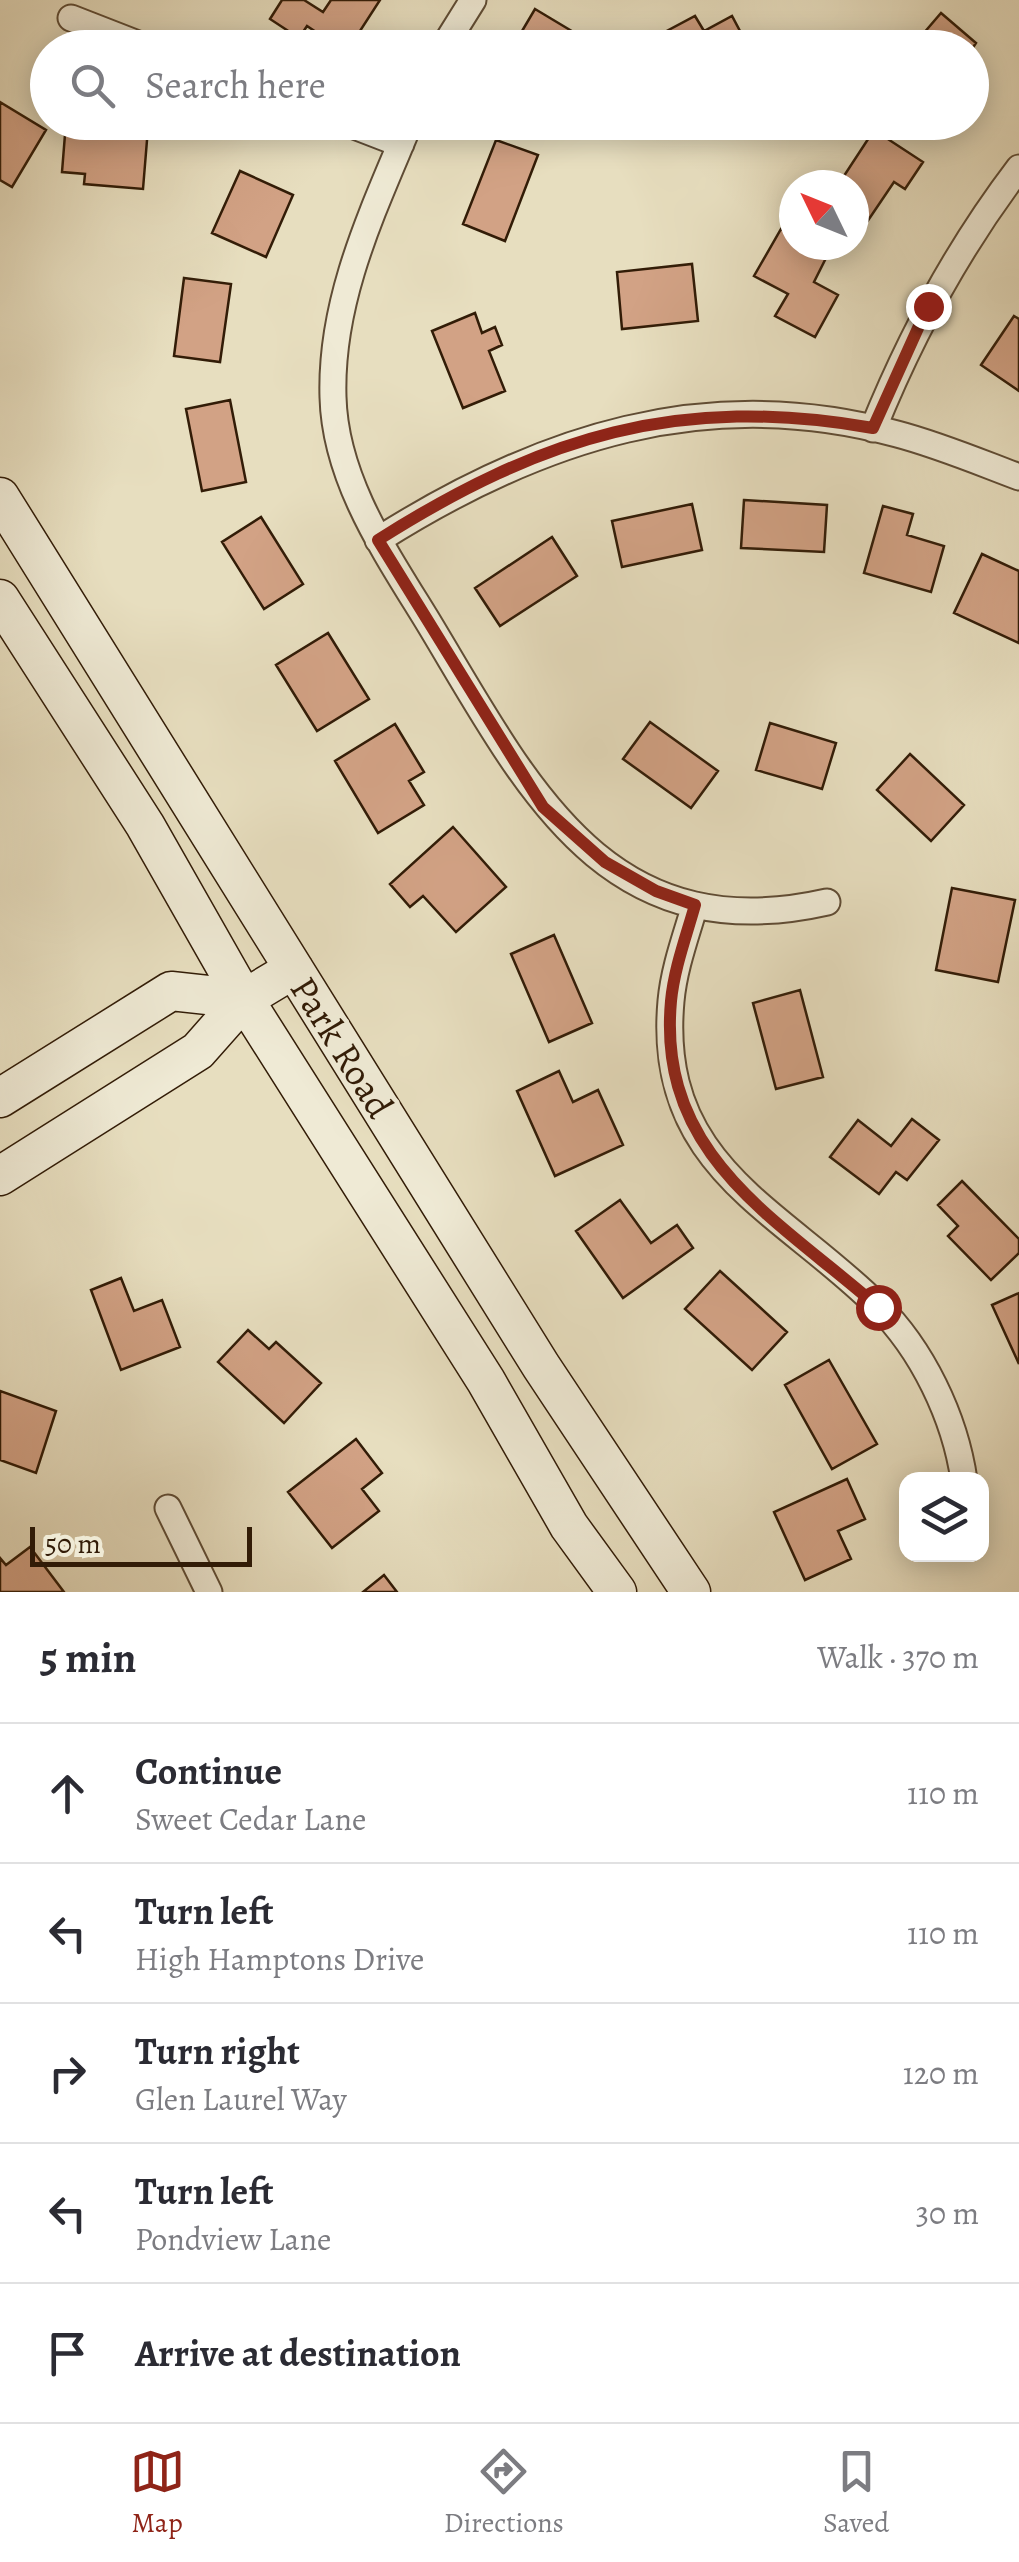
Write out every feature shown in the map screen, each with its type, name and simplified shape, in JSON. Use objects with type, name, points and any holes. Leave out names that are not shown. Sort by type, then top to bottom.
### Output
[{"type":"main road","name":"Park Road","points":[[0,497],[630,1508],[691,1592]]},
{"type":"main road","name":"Park Road","points":[[0,599],[145,825],[244,999],[486,1381],[569,1526],[616,1592]]},
{"type":"main road","points":[[0,1176],[198,1051],[244,999],[294,970]]},
{"type":"main road","points":[[0,1098],[171,990],[244,999]]},
{"type":"street","points":[[454,30],[472,0]]},
{"type":"street","points":[[71,18],[102,30]]},
{"type":"street","points":[[402,140],[347,282],[334,338],[333,406],[340,446],[378,540],[543,807],[605,862],[656,891],[695,905],[759,914],[828,902]]},
{"type":"street","points":[[873,428],[928,306],[988,208],[1019,168]]},
{"type":"street","points":[[378,540],[437,502],[517,462],[621,429],[696,417],[765,415],[873,428],[1019,477]]},
{"type":"street","points":[[695,905],[670,1004],[671,1052],[690,1119],[712,1161],[736,1186],[878,1307],[908,1342],[946,1418],[962,1472]]},
{"type":"street","points":[[168,1508],[209,1592]]},
{"type":"building","points":[[282,0],[304,0],[323,12],[331,0],[380,0],[361,30],[313,30],[307,26],[304,30],[287,30],[270,19]]},
{"type":"building","points":[[535,9],[570,30],[523,30]]},
{"type":"building","points":[[941,13],[961,30],[926,30]]},
{"type":"building","points":[[695,16],[703,30],[669,30]]},
{"type":"building","points":[[732,16],[739,30],[706,30]]},
{"type":"building","points":[[0,102],[30,120],[30,140],[40,140],[12,187],[0,180]]},
{"type":"building","points":[[65,140],[147,140],[143,189],[84,184],[85,174],[62,172]]},
{"type":"building","points":[[496,140],[538,155],[505,241],[463,224]]},
{"type":"building","points":[[867,140],[889,140],[923,162],[905,189],[894,182],[869,219],[869,170],[848,170]]},
{"type":"building","points":[[240,171],[293,195],[266,257],[212,233]]},
{"type":"building","points":[[779,232],[779,260],[825,260],[814,282],[838,295],[815,337],[775,316],[788,294],[754,276]]},
{"type":"building","points":[[692,264],[698,321],[622,329],[617,272]]},
{"type":"building","points":[[184,278],[231,284],[220,362],[174,356]]},
{"type":"building","points":[[475,313],[482,333],[495,327],[502,345],[489,351],[505,391],[463,408],[432,331]]},
{"type":"building","points":[[1014,316],[1019,319],[1019,391],[981,365]]},
{"type":"building","points":[[230,400],[246,482],[202,491],[186,409]]},
{"type":"building","points":[[744,500],[827,505],[824,552],[741,548]]},
{"type":"building","points":[[692,504],[702,550],[622,567],[612,521]]},
{"type":"building","points":[[883,506],[913,514],[907,535],[944,546],[931,592],[864,573]]},
{"type":"building","points":[[261,517],[303,584],[264,609],[222,542]]},
{"type":"building","points":[[552,537],[577,576],[500,626],[475,588]]},
{"type":"building","points":[[982,554],[1019,571],[1019,643],[954,613]]},
{"type":"building","points":[[328,633],[369,699],[317,731],[276,665]]},
{"type":"building","points":[[650,722],[718,771],[691,808],[623,759]]},
{"type":"building","points":[[770,723],[836,743],[822,789],[756,770]]},
{"type":"building","points":[[395,724],[424,772],[409,781],[424,805],[378,833],[335,761]]},
{"type":"building","points":[[910,754],[964,805],[931,841],[877,790]]},
{"type":"building","points":[[453,827],[506,887],[456,932],[423,896],[410,907],[390,884]]},
{"type":"building","points":[[952,888],[1015,900],[998,982],[936,970]]},
{"type":"building","points":[[554,935],[592,1023],[549,1042],[511,954]]},
{"type":"building","points":[[800,990],[823,1077],[776,1089],[753,1003]]},
{"type":"building","points":[[559,1071],[573,1102],[598,1090],[623,1145],[555,1176],[517,1091]]},
{"type":"building","points":[[912,1119],[939,1140],[907,1180],[896,1172],[879,1194],[830,1157],[858,1120],[891,1146]]},
{"type":"building","points":[[962,1181],[1019,1239],[1019,1253],[991,1280],[948,1236],[958,1226],[938,1205]]},
{"type":"building","points":[[620,1200],[651,1243],[677,1225],[693,1248],[623,1298],[576,1231]]},
{"type":"building","points":[[720,1271],[787,1332],[752,1370],[685,1309]]},
{"type":"building","points":[[121,1278],[134,1311],[162,1300],[180,1347],[121,1370],[91,1290]]},
{"type":"building","points":[[1019,1293],[1019,1364],[992,1305]]},
{"type":"building","points":[[248,1330],[269,1349],[276,1342],[321,1383],[284,1423],[218,1362]]},
{"type":"building","points":[[829,1360],[877,1444],[832,1469],[785,1385]]},
{"type":"building","points":[[0,1391],[56,1411],[36,1473],[0,1460]]},
{"type":"building","points":[[356,1439],[382,1473],[362,1489],[379,1511],[332,1548],[288,1492]]},
{"type":"building","points":[[847,1479],[865,1519],[838,1531],[851,1559],[805,1580],[774,1512]]},
{"type":"building","points":[[30,1547],[64,1592],[0,1592],[0,1558],[6,1565]]},
{"type":"building","points":[[384,1575],[397,1592],[363,1592]]},
{"type":"route","points":[[878,1307],[736,1186],[712,1161],[690,1119],[677,1086],[671,1052],[670,1004],[695,905],[656,891],[605,862],[543,807],[378,540],[437,502],[517,462],[621,429],[696,417],[765,415],[873,428],[928,306]]}]
